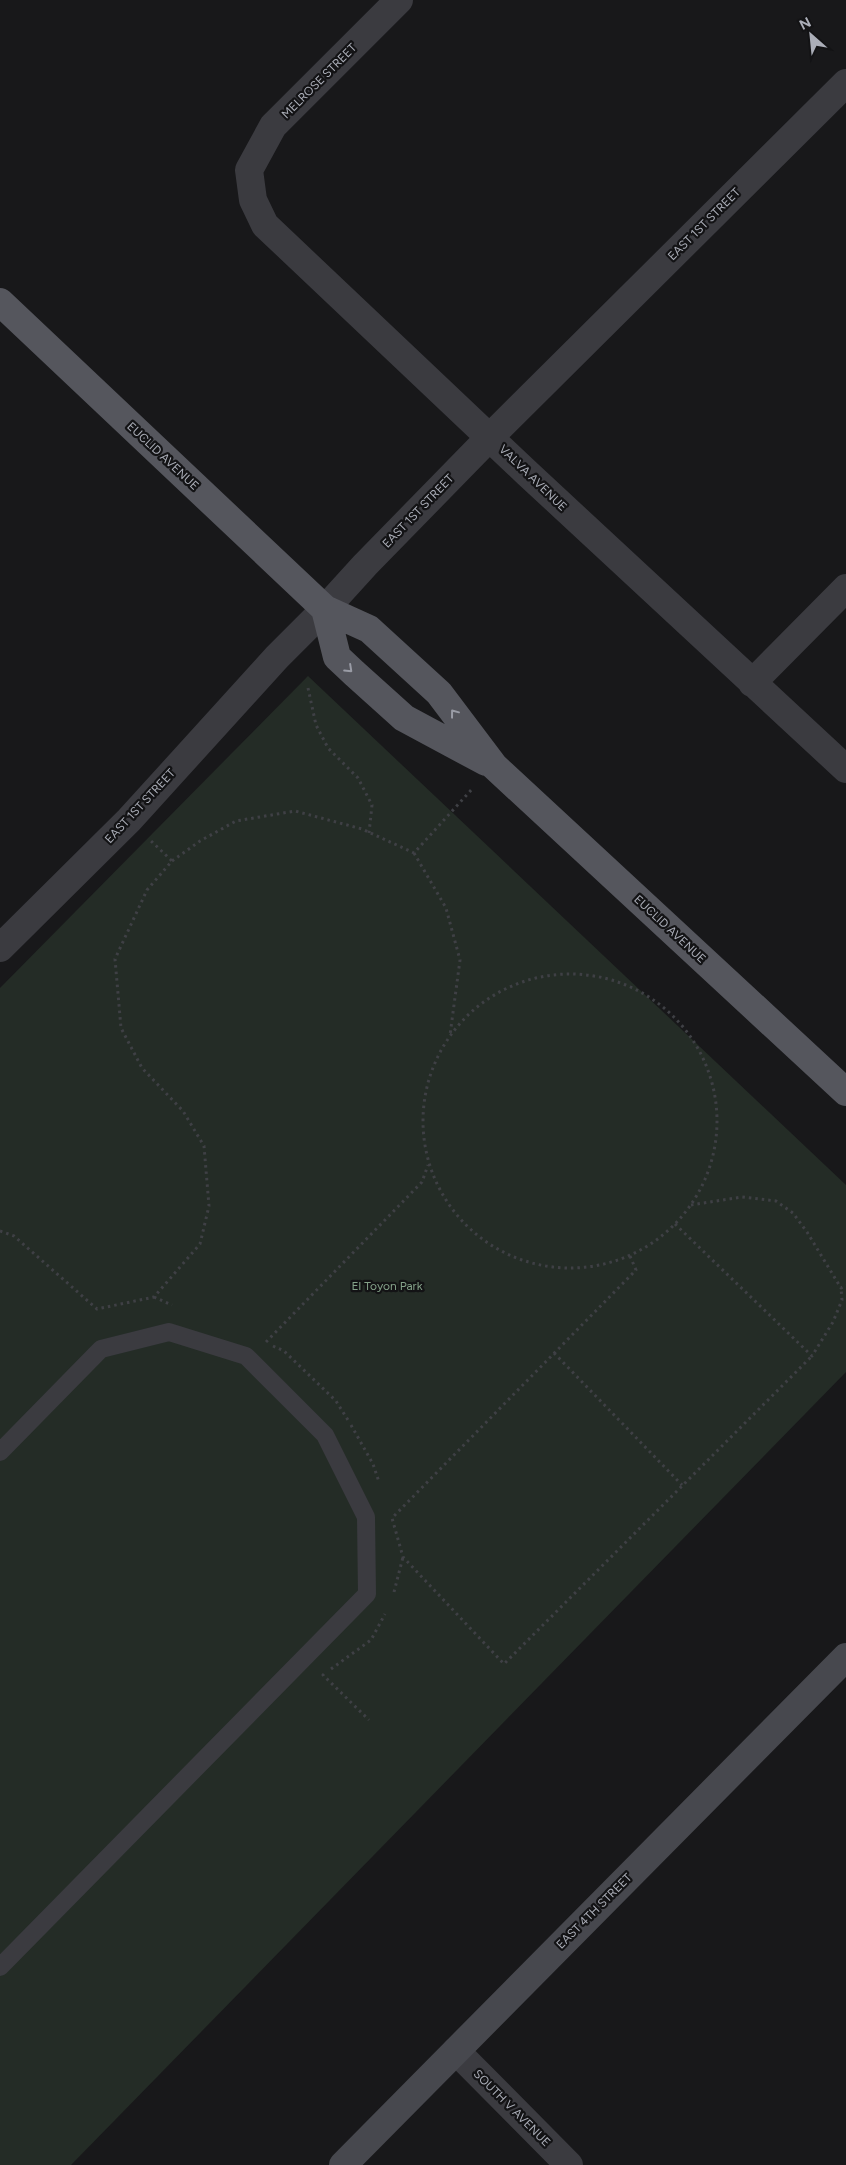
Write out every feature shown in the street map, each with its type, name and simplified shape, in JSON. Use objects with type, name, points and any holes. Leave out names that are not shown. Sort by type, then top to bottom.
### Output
[{"type":"main road","name":"EUCLID AVENUE","points":[[0,302],[325,609],[369,629],[439,693],[494,766],[846,1092]]},
{"type":"main road","name":"EUCLID AVENUE","points":[[325,609],[336,656],[354,673],[404,718],[494,766]]},
{"type":"street","name":"MELROSE STREET","points":[[249,170],[273,126],[399,0]]},
{"type":"street","name":"EAST 1ST STREET","points":[[0,948],[129,820],[277,657],[490,437],[846,83]]},
{"type":"street","name":"VALVA AVENUE","points":[[249,170],[253,200],[265,225],[846,769]]},
{"type":"street","points":[[752,683],[846,588]]},
{"type":"street","name":"EAST 4TH STREET","points":[[343,2165],[846,1657]]},
{"type":"street","name":"SOUTH V AVENUE","points":[[456,2051],[569,2165]]},
{"type":"lane","points":[[0,1452],[101,1349],[169,1332],[246,1356],[324,1436],[333,1452],[366,1517],[367,1594],[0,1967]]},
{"type":"path","points":[[308,688],[316,725],[328,748],[358,778],[372,805],[370,833]]},
{"type":"path","points":[[414,853],[454,808]]},
{"type":"path","points":[[154,1297],[200,1244],[209,1206],[204,1146],[183,1111],[142,1068],[121,1028],[115,959],[147,890],[172,862],[200,841],[236,821],[295,811],[370,833],[414,853],[446,908],[460,960],[450,1035]]},
{"type":"path","points":[[129,820],[172,862]]},
{"type":"path","points":[[584,974],[634,988],[675,1017],[704,1058],[717,1108],[712,1159],[691,1205],[675,1224],[654,1242],[630,1256],[596,1266],[560,1268],[525,1262],[493,1247],[464,1225],[443,1197],[428,1165],[422,1120],[429,1075],[450,1035],[486,999],[533,978],[584,974]]},
{"type":"path","points":[[258,1338],[266,1342],[422,1182],[428,1165]]},
{"type":"path","points":[[630,1256],[636,1270],[392,1518],[403,1557],[504,1664],[812,1356],[833,1322],[842,1300],[841,1288],[808,1232],[793,1213],[776,1201],[742,1197],[691,1205]]},
{"type":"path","points":[[675,1224],[812,1356]]},
{"type":"path","points":[[0,1231],[14,1236],[97,1309],[154,1297],[178,1307]]},
{"type":"path","points":[[841,1288],[846,1285]]},
{"type":"path","points":[[554,1354],[682,1485]]},
{"type":"path","points":[[394,1593],[403,1557]]},
{"type":"path","points":[[369,1720],[323,1675],[371,1640],[387,1610]]},
{"type":"green space","name":"El Toyon Park","points":[[308,676],[846,1185],[846,1372],[71,2165],[0,2165],[0,988]]}]
